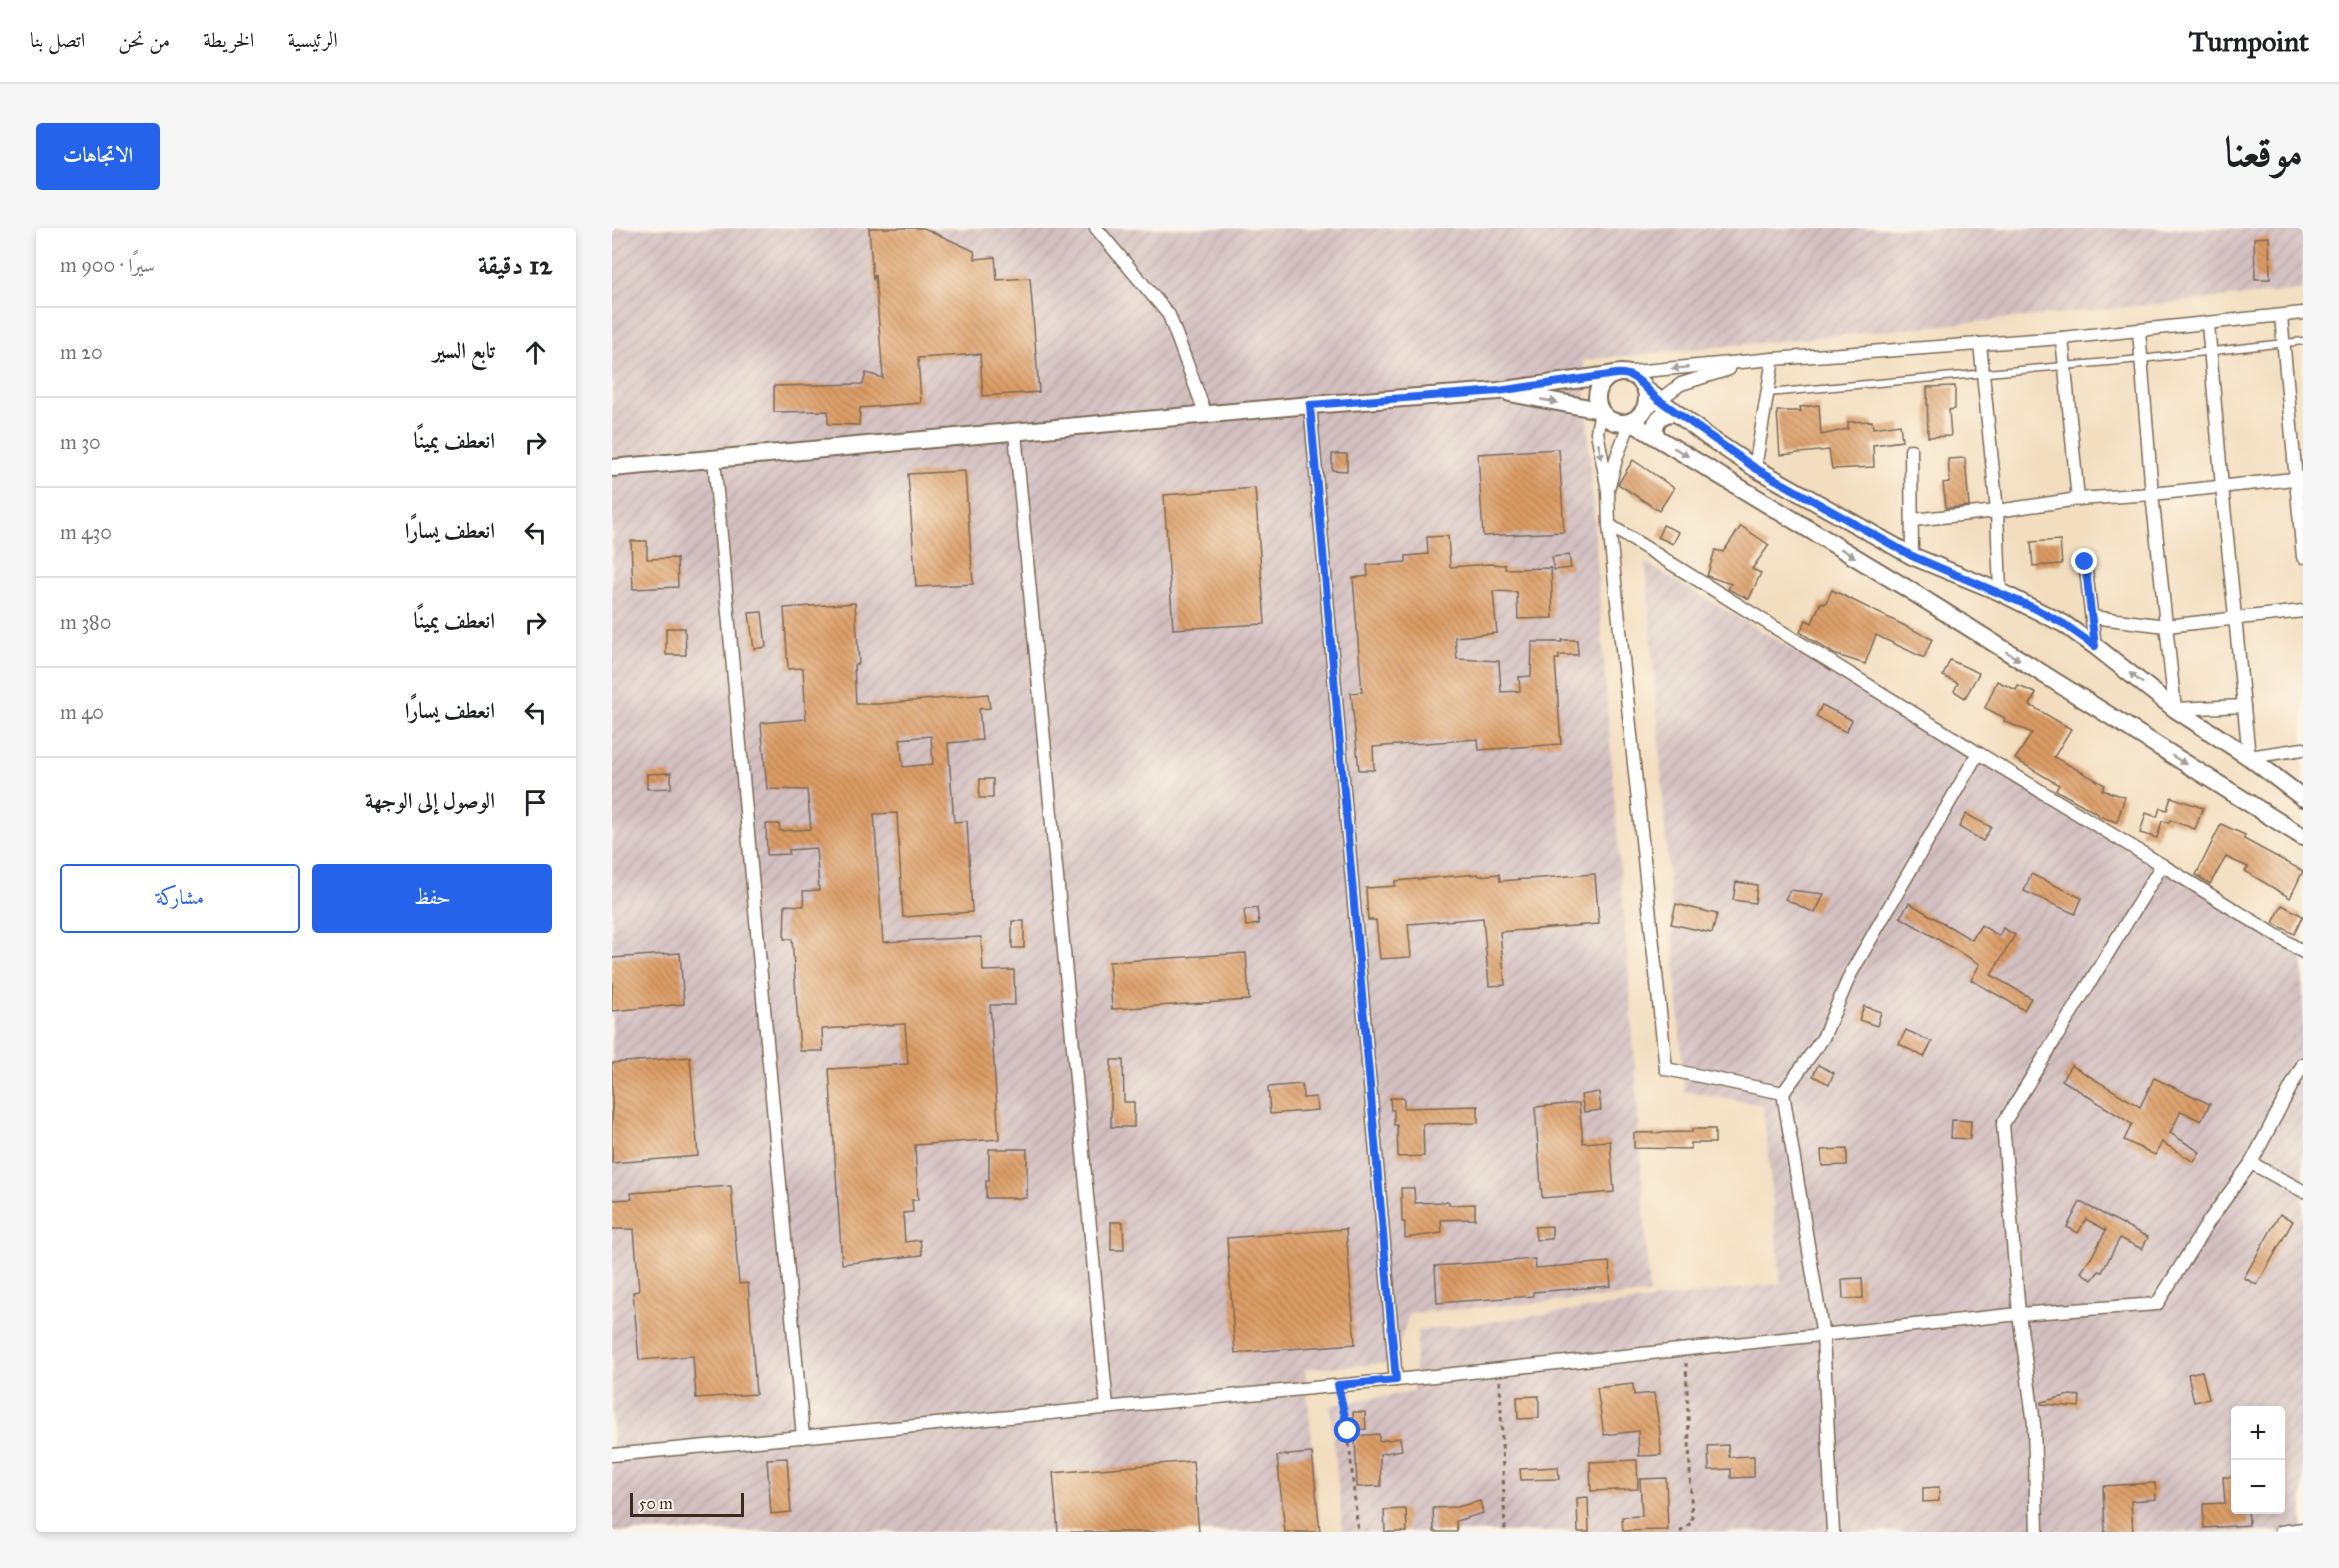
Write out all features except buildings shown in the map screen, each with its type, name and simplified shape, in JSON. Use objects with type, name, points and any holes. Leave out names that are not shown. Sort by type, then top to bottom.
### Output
[{"type":"street","points":[[1096,228],[1169,315],[1206,415]]},
{"type":"street","points":[[612,468],[1310,405],[1498,391],[1619,373],[1760,360],[2062,338],[2303,313]]},
{"type":"street","points":[[2281,316],[2299,478],[2303,557]]},
{"type":"street","points":[[2208,324],[2249,757]]},
{"type":"street","points":[[2139,331],[2152,494],[2175,709]]},
{"type":"street","points":[[2062,338],[2078,499]]},
{"type":"street","points":[[1980,344],[1997,512],[2000,592]]},
{"type":"street","points":[[1755,468],[1773,359]]},
{"type":"street","points":[[1608,491],[1617,456],[1647,397],[1671,390],[1689,381],[1760,360]]},
{"type":"street","points":[[1783,1093],[1666,1069],[1609,525],[1608,491],[1597,432],[1600,411],[1597,395],[1603,382],[1619,373],[1637,378],[1652,395],[1755,468],[1912,556],[2000,592],[2054,619],[2095,646],[2175,709],[2249,757],[2303,798]]},
{"type":"street","points":[[1498,391],[1600,411],[1613,422],[1635,418]]},
{"type":"street","points":[[1310,405],[1396,1380]]},
{"type":"street","points":[[1656,436],[1654,431],[1657,421],[1665,414],[1676,413]]},
{"type":"street","points":[[1635,418],[1656,436],[1903,586],[2303,837]]},
{"type":"street","points":[[1016,433],[1107,1407]]},
{"type":"street","points":[[1911,450],[1912,556]]},
{"type":"street","points":[[714,459],[803,1437]]},
{"type":"street","points":[[1913,520],[1997,512],[2078,499],[2152,494],[2299,478]]},
{"type":"street","points":[[1609,525],[2303,952]]},
{"type":"street","points":[[2085,562],[2095,646]]},
{"type":"street","points":[[2092,617],[2166,626],[2303,611]]},
{"type":"street","points":[[2175,709],[2244,706]]},
{"type":"street","points":[[2249,757],[2303,748]]},
{"type":"street","points":[[1833,1532],[1823,1336],[1783,1093],[1823,1038],[1851,973],[1978,753]]},
{"type":"street","points":[[2037,1532],[2034,1424],[2019,1314],[2003,1124],[2162,865]]},
{"type":"street","points":[[612,1455],[1396,1380],[2019,1314],[2157,1304],[2209,1221],[2251,1163],[2303,1064]]},
{"type":"street","points":[[2251,1163],[2303,1191]]},
{"type":"street","points":[[2281,1532],[2303,1528]]},
{"type":"lane","points":[[1768,393],[2141,359],[2303,341]]},
{"type":"path","points":[[1680,1532],[1692,1522],[1685,1350]]},
{"type":"path","points":[[1500,1369],[1504,1532]]},
{"type":"path","points":[[1338,1385],[1348,1431],[1358,1532]]},
{"type":"shaded area","points":[[612,228],[2303,228],[2303,290],[1583,360],[1607,707],[1631,1004],[1649,1294],[1409,1313],[1394,1363],[1305,1369],[1321,1532],[612,1532]]},
{"type":"shaded area","points":[[1646,563],[2303,953],[2303,1532],[1343,1532],[1330,1405],[1413,1392],[1418,1331],[1781,1283],[1763,1105],[1684,1091]]},
{"type":"route","points":[[1348,1431],[1338,1385],[1396,1380],[1310,405],[1498,391],[1622,373],[1630,374],[1637,378],[1646,390],[1708,437],[1755,468],[1912,556],[2034,608],[2064,624],[2095,646],[2085,562]]}]
